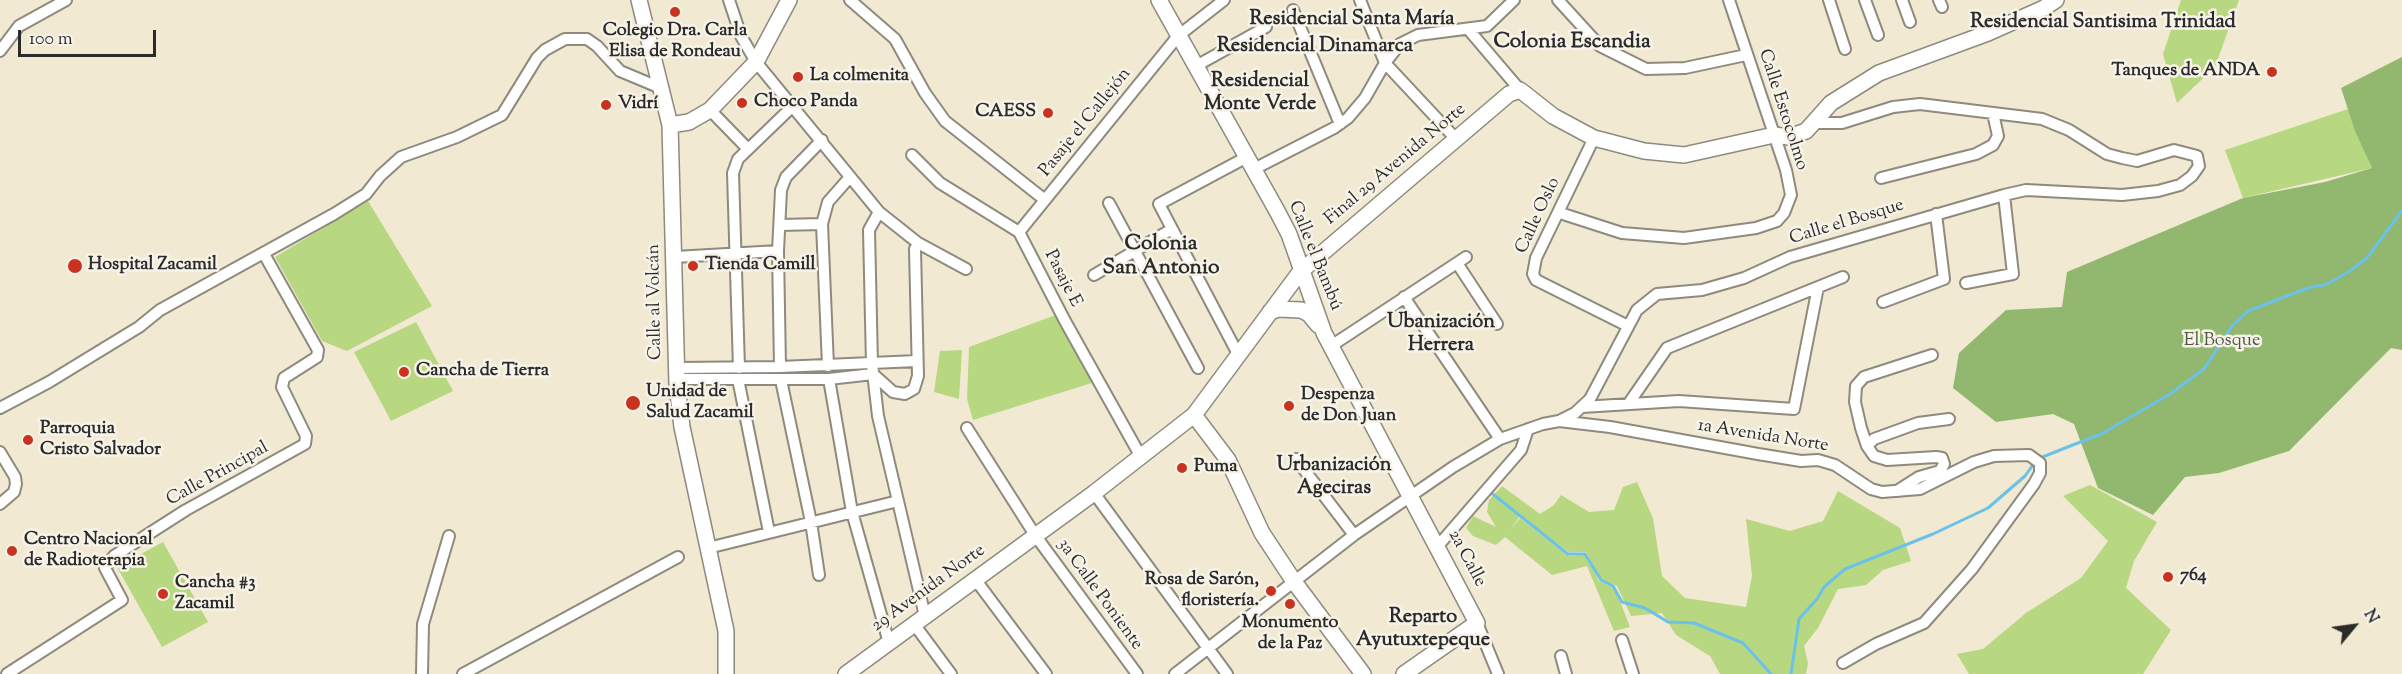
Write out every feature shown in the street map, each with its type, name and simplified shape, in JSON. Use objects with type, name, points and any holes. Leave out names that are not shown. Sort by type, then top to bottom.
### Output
[{"type":"street","points":[[0,51],[19,26],[66,0]]},
{"type":"street","name":"Calle al Volcán","points":[[639,0],[663,89],[670,125],[675,257],[676,374],[682,427],[726,631],[726,674]]},
{"type":"street","points":[[729,0],[741,36],[756,62],[794,105],[879,212],[918,243],[966,269]]},
{"type":"street","points":[[670,125],[689,122],[710,110],[756,62],[789,0]]},
{"type":"street","points":[[850,0],[895,39],[925,93],[945,121],[1045,200]]},
{"type":"street","name":"Calle el Bambú","points":[[1159,0],[1289,234],[1300,272],[1327,339],[1409,498]]},
{"type":"street","name":"Pasaje el Callejón","points":[[1019,232],[1178,36],[1224,0]]},
{"type":"street","points":[[1360,0],[1385,63],[1456,139]]},
{"type":"street","points":[[1239,356],[1158,204],[1340,124],[1365,98],[1385,63],[1400,44],[1412,38],[1468,29],[1494,22],[1514,0]]},
{"type":"street","points":[[1558,0],[1600,46],[1646,69],[1685,68],[1746,55]]},
{"type":"street","name":"Calle Estocolmo","points":[[1560,213],[1622,233],[1684,238],[1749,229],[1777,221],[1789,205],[1791,195],[1774,135],[1729,0]]},
{"type":"street","points":[[1829,0],[1845,49]]},
{"type":"street","points":[[1865,0],[1878,35]]},
{"type":"street","points":[[1902,0],[1910,22]]},
{"type":"street","points":[[1468,29],[1520,90],[1553,116],[1593,138],[1644,151],[1684,155],[1774,135],[1789,137],[1806,131],[1831,103],[1879,73],[1988,33],[2044,8],[2056,0]]},
{"type":"street","points":[[1293,10],[1340,124]]},
{"type":"street","points":[[1196,66],[1266,27]]},
{"type":"street","points":[[0,408],[139,327],[160,310],[264,254],[366,194],[380,176],[401,157],[457,137],[502,115],[537,58],[545,50],[565,39],[587,39],[597,46],[620,71],[663,89]]},
{"type":"street","name":"Final 29 Avenida Norte","points":[[1194,415],[1300,272],[1509,94],[1520,90]]},
{"type":"street","points":[[1812,123],[1842,123],[1913,103],[1993,113],[1998,136],[1993,145],[1976,154],[1881,178]]},
{"type":"street","points":[[769,532],[739,374],[733,173],[738,159],[794,105]]},
{"type":"street","points":[[710,110],[748,149]]},
{"type":"street","name":"Calle el Bosque","points":[[1559,421],[1582,407],[1600,384],[1628,326],[1645,302],[1657,294],[1702,290],[1744,278],[1790,257],[2004,195],[2026,190],[2122,195],[2158,191],[2172,188],[2187,180],[2197,171],[2199,161],[2193,154],[2174,150],[2137,161],[2122,159],[2107,154],[2069,130],[2042,118],[1993,113]]},
{"type":"street","name":"Calle Oslo","points":[[1593,138],[1560,213],[1536,258],[1533,274],[1536,280],[1628,326]]},
{"type":"street","points":[[780,367],[778,251],[781,190],[786,177],[822,140]]},
{"type":"street","points":[[912,154],[940,183],[1019,232]]},
{"type":"street","points":[[828,366],[822,224],[828,202],[850,177]]},
{"type":"street","points":[[1966,283],[2013,274],[2004,195]]},
{"type":"street","points":[[1109,203],[1198,368]]},
{"type":"street","points":[[879,212],[869,230],[873,369],[878,416],[898,501],[920,620],[951,674]]},
{"type":"street","points":[[1883,302],[1944,279],[1942,244],[1936,214]]},
{"type":"street","points":[[780,225],[822,224]]},
{"type":"street","points":[[1094,275],[1172,230]]},
{"type":"street","name":"Pasaje E","points":[[1019,232],[1065,321],[1141,457]]},
{"type":"street","points":[[739,374],[780,367],[828,366],[873,369],[893,392],[905,394],[914,389],[918,376],[915,249],[918,243]]},
{"type":"street","points":[[675,257],[778,251]]},
{"type":"street","name":"Calle Principal","points":[[6,674],[122,600],[105,568],[114,556],[186,510],[305,444],[306,436],[282,387],[284,378],[317,357],[318,350],[264,254]]},
{"type":"street","points":[[1270,312],[1278,309],[1301,310],[1309,314],[1327,339],[1404,297],[1462,260],[1497,324]]},
{"type":"street","points":[[1629,404],[1667,348],[1843,277]]},
{"type":"street","points":[[1582,407],[1678,401],[1794,409],[1818,287]]},
{"type":"street","points":[[1404,297],[1500,439]]},
{"type":"street","points":[[1894,493],[1919,477],[1940,471],[1944,464],[1942,458],[1881,459],[1867,446],[1855,402],[1856,387],[1864,377],[1932,356]]},
{"type":"street","points":[[676,374],[739,374],[781,380],[829,379],[917,361]]},
{"type":"street","points":[[829,379],[852,512],[889,643]]},
{"type":"street","points":[[781,380],[811,522],[819,575]]},
{"type":"street","points":[[1194,415],[1228,460],[1262,533],[1295,583],[1363,674]]},
{"type":"street","name":"29 Avenida Norte","points":[[846,674],[1094,493],[1194,415]]},
{"type":"street","points":[[1867,446],[1874,439],[1918,423],[1949,418]]},
{"type":"street","name":"1a Avenida Norte","points":[[1175,674],[1354,536],[1409,498],[1500,439],[1559,421],[1610,427],[1780,458],[1818,460],[1835,465],[1871,489],[1894,493],[1920,489],[1974,462],[1994,456],[2029,455],[2040,463],[2040,473],[2034,484],[1972,569],[1924,623],[1876,644],[1843,663]]},
{"type":"street","name":"3a Calle Poniente","points":[[967,428],[1035,535],[1137,674]]},
{"type":"street","points":[[1437,547],[1521,450],[1528,429]]},
{"type":"street","points":[[0,452],[15,477],[16,484],[14,492],[0,504]]},
{"type":"street","points":[[1296,459],[1354,536]]},
{"type":"street","points":[[1094,493],[1227,674]]},
{"type":"street","name":"2a Calle","points":[[1409,498],[1477,623],[1498,674]]},
{"type":"street","points":[[708,548],[898,501]]},
{"type":"street","points":[[422,674],[423,624],[448,536]]},
{"type":"street","points":[[463,674],[678,557]]},
{"type":"street","points":[[975,579],[1046,674]]},
{"type":"street","points":[[1404,674],[1477,623]]},
{"type":"street","points":[[1622,640],[1633,674]]},
{"type":"street","points":[[1561,656],[1566,674]]},
{"type":"green space","points":[[2181,0],[2239,0],[2215,67],[2177,103],[2163,54]]},
{"type":"green space","name":"El Bosque","points":[[2402,57],[2402,350],[2391,348],[2289,451],[2219,473],[2185,477],[2153,515],[2098,488],[2074,424],[2053,414],[1996,422],[1953,388],[1959,353],[2006,310],[2062,307],[2067,272],[2243,198],[2325,182],[2372,168],[2355,131],[2341,88]]},
{"type":"green space","points":[[2348,109],[2372,168],[2243,198],[2225,150]]},
{"type":"green space","points":[[368,201],[432,306],[347,351],[322,341],[275,257]]},
{"type":"green space","points":[[1061,313],[1095,382],[973,420],[967,399],[969,347]]},
{"type":"green space","name":"Cancha de Tierra","points":[[416,322],[453,391],[391,421],[354,352]]},
{"type":"green space","points":[[962,350],[959,399],[934,392],[940,351]]},
{"type":"green space","points":[[1637,482],[1653,518],[1662,576],[1685,598],[1746,607],[1752,576],[1746,519],[1790,531],[1823,521],[1838,491],[1900,528],[1911,561],[1883,570],[1866,585],[1838,589],[1818,628],[1804,646],[1808,663],[1806,674],[1720,674],[1710,656],[1676,635],[1662,613],[1631,616],[1617,586],[1601,580],[1586,552],[1569,552],[1520,516],[1510,530],[1520,518],[1569,556],[1586,555],[1599,581],[1615,588],[1630,627],[1614,631],[1587,566],[1552,575],[1505,537],[1496,545],[1473,536],[1466,528],[1473,516],[1496,527],[1487,512],[1489,500],[1502,486],[1540,514],[1554,505],[1561,495],[1589,512],[1614,510],[1623,487]]},
{"type":"green space","points":[[2090,485],[2157,522],[2134,561],[2126,588],[2171,630],[2143,674],[1969,674],[1957,654],[1983,649],[2026,613],[2081,578],[2108,541],[2063,496]]},
{"type":"green space","name":"Cancha #3 Zacamil","points":[[163,542],[208,622],[162,647],[117,567]]},
{"type":"waterway","points":[[2040,458],[2103,433],[2170,394],[2204,369],[2232,326],[2248,311],[2308,288],[2327,284],[2347,273],[2366,259],[2402,211]]},
{"type":"waterway","points":[[1791,674],[1799,619],[1817,599],[1824,587],[1845,569],[1933,534],[1988,508],[2025,476],[2035,462]]},
{"type":"waterway","points":[[1489,491],[1568,554],[1585,554],[1601,580],[1613,586],[1622,602],[1645,608],[1668,622],[1694,623],[1743,643],[1771,674]]},
{"type":"place","name":"Colegio Dra. Carla Elisa de Rondeau","points":[[675,12]]},
{"type":"place","name":"Tanques de ANDA","points":[[2272,72]]},
{"type":"place","name":"La colmenita","points":[[798,77]]},
{"type":"place","name":"Choco Panda","points":[[742,103]]},
{"type":"place","name":"Vidrí","points":[[606,105]]},
{"type":"place","name":"CAESS","points":[[1048,113]]},
{"type":"place","name":"Hospital Zacamil","points":[[75,266]]},
{"type":"place","name":"Tienda Camill","points":[[693,266]]},
{"type":"place","name":"Cancha de Tierra","points":[[404,372]]},
{"type":"place","name":"Unidad de Salud Zacamil","points":[[633,403]]},
{"type":"place","name":"Despenza de Don Juan","points":[[1289,406]]},
{"type":"place","name":"Parroquia Cristo Salvador","points":[[28,440]]},
{"type":"place","name":"Puma","points":[[1182,468]]},
{"type":"place","name":"Centro Nacional de Radioterapia","points":[[12,551]]},
{"type":"place","name":"764","points":[[2168,577]]},
{"type":"place","name":"Rosa de Sarón, floristería.","points":[[1271,591]]},
{"type":"place","name":"Cancha #3 Zacamil","points":[[163,594]]},
{"type":"place","name":"Monumento de la Paz","points":[[1290,604]]},
{"type":"district","name":"Residencial Santa María","points":[[1352,21]]},
{"type":"district","name":"Residencial Santisima Trinidad","points":[[2103,24]]},
{"type":"district","name":"Colonia Escandia","points":[[1572,43]]},
{"type":"district","name":"Residencial Dinamarca","points":[[1315,48]]},
{"type":"district","name":"Residencial Monte Verde","points":[[1260,94]]},
{"type":"district","name":"Colonia San Antonio","points":[[1161,257]]},
{"type":"district","name":"Ubanización Herrera","points":[[1441,336]]},
{"type":"district","name":"Urbanización Ageciras","points":[[1334,478]]},
{"type":"district","name":"Reparto Ayutuxtepeque","points":[[1423,630]]}]
